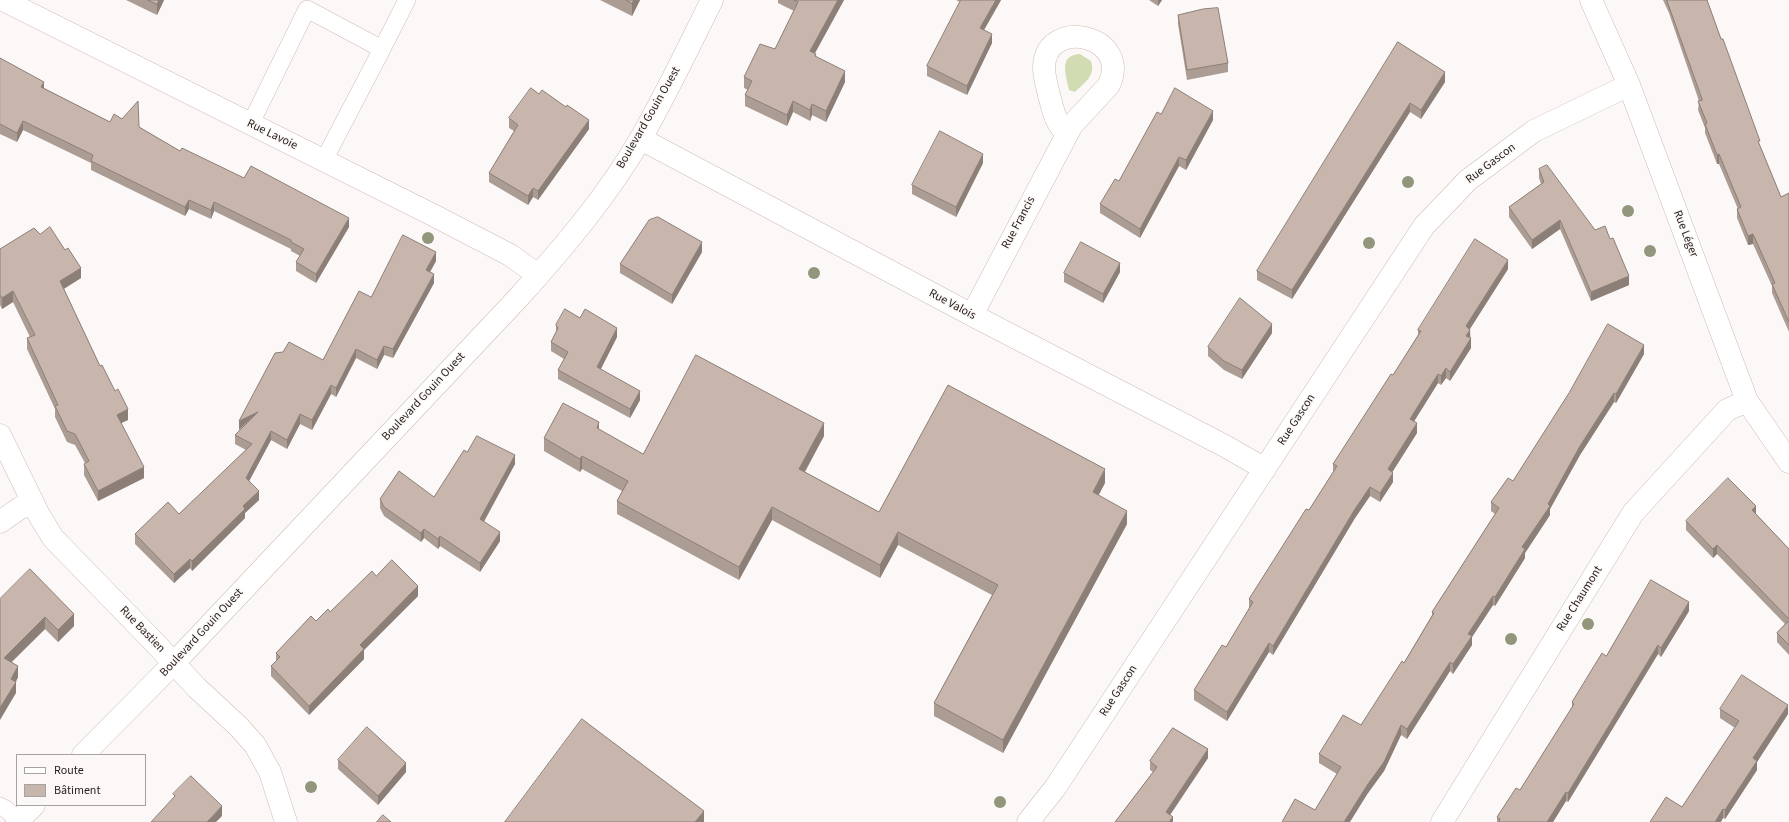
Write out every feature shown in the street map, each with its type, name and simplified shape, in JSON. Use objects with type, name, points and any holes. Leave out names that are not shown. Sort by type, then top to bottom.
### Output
[{"type":"street","name":"Rue Lavoie","points":[[3,0],[250,125],[324,160],[510,255],[538,275]]},
{"type":"street","name":"Boulevard Gouin Ouest","points":[[85,754],[174,663],[538,275],[586,218],[641,139],[712,0]]},
{"type":"street","name":"Rue Léger","points":[[1591,0],[1629,85],[1748,401],[1789,462]]},
{"type":"street","name":"Rue Gascon","points":[[1028,822],[1055,788],[1429,220],[1468,180],[1534,131],[1629,85]]},
{"type":"street","name":"Rue Francis","points":[[972,315],[1067,133]]},
{"type":"street","name":"Rue Valois","points":[[641,139],[972,315],[1225,446],[1265,469]]},
{"type":"street","name":"Rue Chaumont","points":[[1442,822],[1633,513],[1727,410],[1748,401]]},
{"type":"street","name":"Rue Bastien","points":[[0,435],[32,503],[44,524],[63,549],[197,688],[238,726],[255,745],[270,772],[286,822]]},
{"type":"street","points":[[0,522],[20,508],[32,503]]},
{"type":"street","points":[[18,822],[33,806]]},
{"type":"lane","points":[[324,160],[407,0]]},
{"type":"lane","points":[[250,125],[309,4],[382,49]]},
{"type":"lane","points":[[0,806],[6,809],[18,822]]},
{"type":"green space","points":[[1080,54],[1091,61],[1092,71],[1086,82],[1075,92],[1069,90],[1065,67],[1069,58],[1073,55]]},
{"type":"building","points":[[148,0],[159,0],[157,4]]},
{"type":"building","points":[[626,0],[634,0],[632,3]]},
{"type":"building","points":[[794,0],[838,0],[810,51],[816,54],[815,56],[845,71],[826,111],[812,104],[810,110],[793,101],[787,115],[745,95],[752,81],[744,77],[760,44],[775,49],[798,2]]},
{"type":"building","points":[[961,0],[996,0],[980,28],[992,34],[967,86],[927,66]]},
{"type":"building","points":[[1667,0],[1707,0],[1721,39],[1723,39],[1760,141],[1758,141],[1781,197],[1789,193],[1789,322],[1772,284],[1775,283],[1753,234],[1748,236],[1737,209],[1741,207],[1719,154],[1717,155],[1705,124],[1707,123],[1698,101],[1702,100]]},
{"type":"building","points":[[1218,8],[1228,63],[1187,70],[1178,15],[1203,9]]},
{"type":"building","points":[[1398,42],[1445,72],[1421,110],[1410,103],[1292,290],[1257,271]]},
{"type":"building","points":[[0,58],[44,82],[41,87],[110,122],[114,114],[122,119],[138,101],[139,127],[180,151],[182,148],[244,178],[251,166],[349,218],[316,274],[296,262],[304,249],[291,242],[291,240],[214,202],[211,210],[189,200],[185,207],[91,161],[93,155],[23,121],[17,133],[0,124]]},
{"type":"building","points":[[531,88],[539,94],[542,90],[566,107],[567,105],[589,120],[538,191],[533,188],[528,196],[489,173],[518,125],[509,118]]},
{"type":"building","points":[[1175,88],[1213,111],[1186,160],[1179,157],[1140,229],[1100,204],[1115,179],[1119,181],[1157,112],[1161,114]]},
{"type":"building","points":[[940,131],[983,154],[956,207],[912,185]]},
{"type":"building","points":[[1547,165],[1595,230],[1605,226],[1610,239],[1613,238],[1629,276],[1591,292],[1560,220],[1532,240],[1509,207],[1544,182],[1539,169]]},
{"type":"building","points":[[658,217],[702,242],[672,295],[620,264],[649,220]]},
{"type":"building","points":[[50,227],[65,250],[68,248],[81,268],[60,281],[100,366],[102,365],[115,391],[118,389],[128,409],[117,415],[144,467],[98,491],[84,464],[89,461],[75,434],[67,431],[55,406],[58,405],[27,338],[35,335],[13,291],[2,298],[0,295],[0,249],[34,228],[40,234]]},
{"type":"building","points":[[403,235],[436,252],[426,270],[434,274],[393,349],[384,346],[377,360],[356,349],[336,388],[331,385],[312,420],[300,414],[287,440],[271,431],[246,478],[259,491],[243,506],[245,509],[192,561],[190,559],[174,574],[135,534],[168,502],[179,514],[252,444],[235,435],[258,412],[239,421],[275,353],[283,352],[289,342],[323,360],[359,291],[371,297]]},
{"type":"building","points":[[1475,239],[1508,260],[1466,326],[1470,330],[1466,336],[1471,338],[1450,372],[1446,368],[1441,376],[1438,374],[1410,419],[1417,423],[1388,469],[1393,473],[1380,493],[1370,487],[1355,509],[1273,646],[1269,643],[1227,712],[1194,690],[1222,645],[1226,647],[1253,602],[1249,599],[1306,509],[1309,510],[1337,466],[1333,464],[1391,374],[1393,375],[1421,331],[1418,330]]},
{"type":"building","points":[[1081,242],[1120,263],[1103,294],[1064,273]]},
{"type":"building","points":[[1240,298],[1272,324],[1242,370],[1224,361],[1208,347]]},
{"type":"building","points":[[565,309],[580,318],[585,309],[617,328],[597,367],[640,391],[630,409],[558,370],[568,352],[551,342],[558,328],[556,325]]},
{"type":"building","points":[[1608,324],[1644,345],[1616,394],[1614,393],[1580,446],[1548,504],[1550,506],[1522,547],[1525,549],[1495,597],[1493,596],[1468,634],[1472,636],[1453,664],[1450,662],[1407,729],[1401,725],[1384,762],[1344,822],[1282,822],[1295,799],[1315,810],[1341,767],[1319,754],[1343,715],[1361,725],[1402,661],[1404,663],[1434,613],[1432,612],[1499,508],[1491,502],[1508,478],[1513,481],[1569,393]]},
{"type":"building","points":[[696,355],[824,423],[799,469],[879,512],[948,385],[1105,469],[1093,492],[1127,511],[1003,740],[934,703],[998,585],[898,532],[880,565],[772,507],[739,567],[617,501],[628,481],[582,456],[580,459],[544,438],[563,403],[599,422],[597,428],[643,454]]},
{"type":"building","points":[[477,436],[515,455],[480,519],[500,532],[480,563],[440,536],[438,539],[424,529],[421,533],[384,507],[380,499],[399,471],[434,497],[464,450],[467,452]]},
{"type":"building","points":[[1728,478],[1756,506],[1752,510],[1789,549],[1789,619],[1717,545],[1713,549],[1686,521]]},
{"type":"building","points":[[392,560],[418,586],[360,645],[364,649],[309,706],[271,666],[280,657],[276,653],[311,616],[316,621],[328,609],[330,612],[372,571],[376,576]]},
{"type":"building","points":[[30,569],[74,614],[58,630],[45,617],[4,658],[18,666],[11,679],[16,682],[0,708],[0,599]]},
{"type":"building","points":[[1651,580],[1689,602],[1661,648],[1658,645],[1568,793],[1566,792],[1547,822],[1499,822],[1500,819],[1497,817],[1516,788],[1520,790],[1574,704],[1572,702],[1602,653],[1606,656]]},
{"type":"building","points":[[1789,621],[1789,645],[1777,633]]},
{"type":"building","points":[[1742,675],[1788,705],[1753,758],[1757,761],[1725,810],[1723,809],[1715,822],[1650,822],[1666,797],[1682,807],[1739,721],[1720,709]]},
{"type":"building","points":[[582,719],[704,811],[695,822],[505,822]]},
{"type":"building","points":[[367,727],[406,763],[378,796],[338,760]]},
{"type":"building","points":[[1173,728],[1208,749],[1166,812],[1173,817],[1169,822],[1115,822],[1157,767],[1150,761]]},
{"type":"building","points":[[191,776],[222,806],[207,822],[151,822],[175,796],[173,794]]},
{"type":"building","points":[[383,815],[391,822],[377,822]]}]
